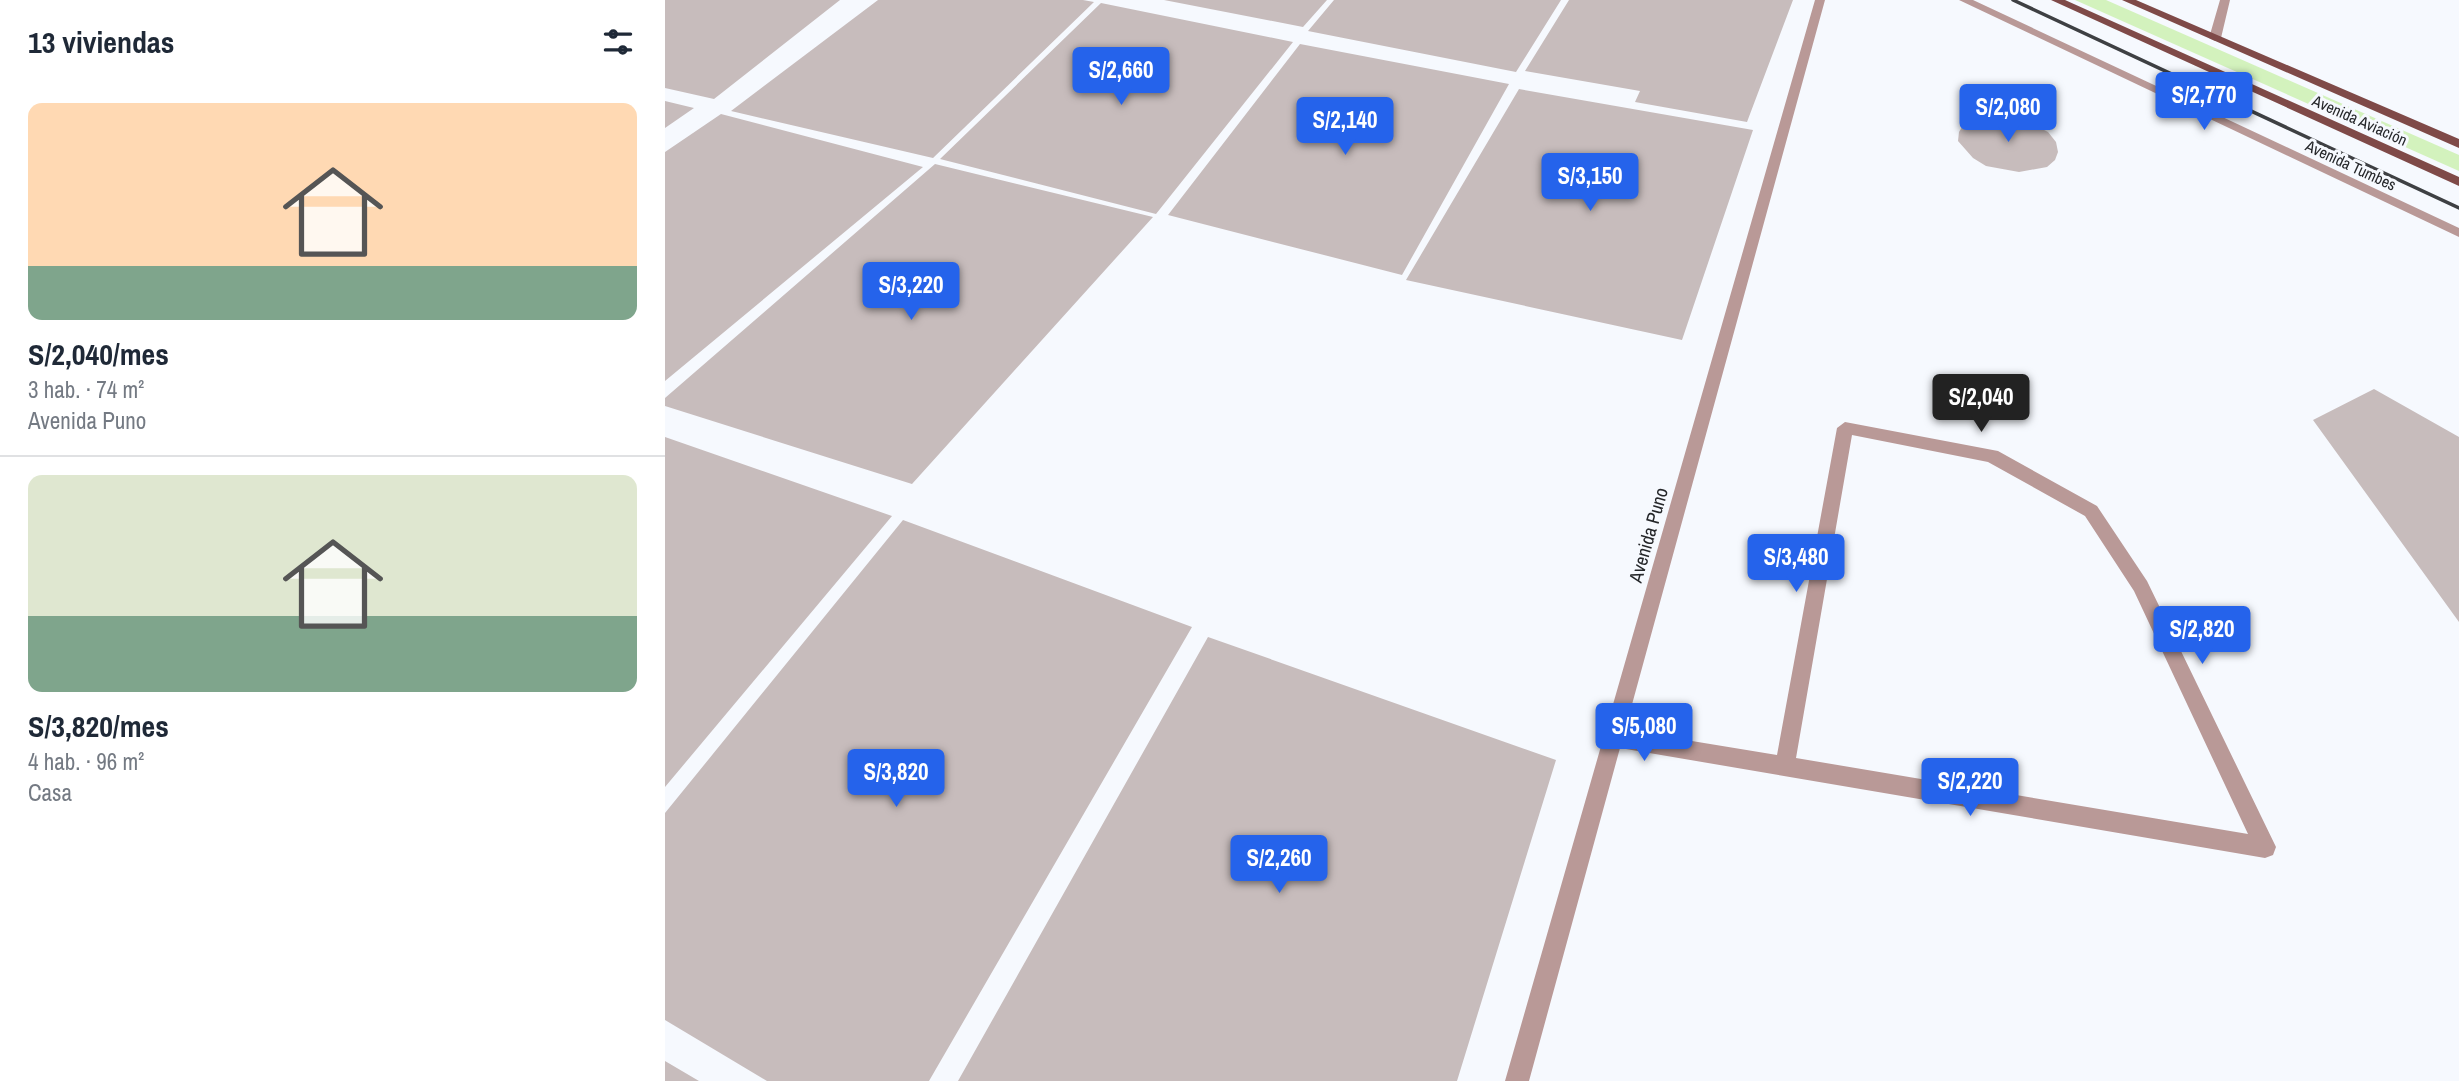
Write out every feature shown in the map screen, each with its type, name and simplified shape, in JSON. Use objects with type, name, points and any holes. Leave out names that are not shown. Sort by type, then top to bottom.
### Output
[{"type":"main road","name":"Avenida Aviación","points":[[2056,0],[2459,182]]},
{"type":"main road","name":"Avenida Aviación","points":[[2127,0],[2459,144]]},
{"type":"street","name":"Avenida Puno","points":[[1517,1081],[1820,0]]},
{"type":"street","name":"Avenida Tumbes","points":[[1963,0],[2459,233]]},
{"type":"street","points":[[2215,38],[2225,0]]},
{"type":"street","points":[[1613,737],[2265,847],[2141,586],[2091,511],[1992,456],[1845,428],[1785,766]]},
{"type":"green space","points":[[2075,0],[2106,0],[2459,155],[2459,171]]},
{"type":"building","points":[[665,0],[840,0],[714,99],[665,88]]},
{"type":"building","points":[[878,0],[1094,2],[933,158],[731,111]]},
{"type":"building","points":[[1164,0],[1327,0],[1303,27]]},
{"type":"building","points":[[1334,0],[1561,0],[1516,72],[1308,31]]},
{"type":"building","points":[[1569,0],[1793,0],[1747,122],[1635,102],[1640,91],[1525,71]]},
{"type":"building","points":[[1101,3],[1293,42],[1156,214],[940,159]]},
{"type":"building","points":[[1300,44],[1509,84],[1402,275],[1168,215]]},
{"type":"building","points":[[1519,89],[1753,130],[1682,340],[1406,280]]},
{"type":"building","points":[[665,101],[694,108],[665,128]]},
{"type":"building","points":[[721,114],[923,167],[665,381],[665,152]]},
{"type":"building","points":[[1989,115],[2021,118],[2048,132],[2056,142],[2058,152],[2055,160],[2047,167],[2019,172],[1986,166],[1973,158],[1958,141],[1959,132],[1964,124]]},
{"type":"building","points":[[935,164],[1153,217],[912,484],[665,406],[665,398]]},
{"type":"building","points":[[2374,389],[2459,437],[2459,622],[2313,420]]},
{"type":"building","points":[[665,437],[892,516],[665,787]]},
{"type":"building","points":[[903,520],[1192,627],[929,1081],[767,1081],[665,1020],[665,813]]},
{"type":"building","points":[[1208,637],[1556,760],[1457,1081],[958,1081]]},
{"type":"building","points":[[665,1061],[699,1081],[665,1081]]},
{"type":"railway","points":[[2013,0],[2459,208]]}]
